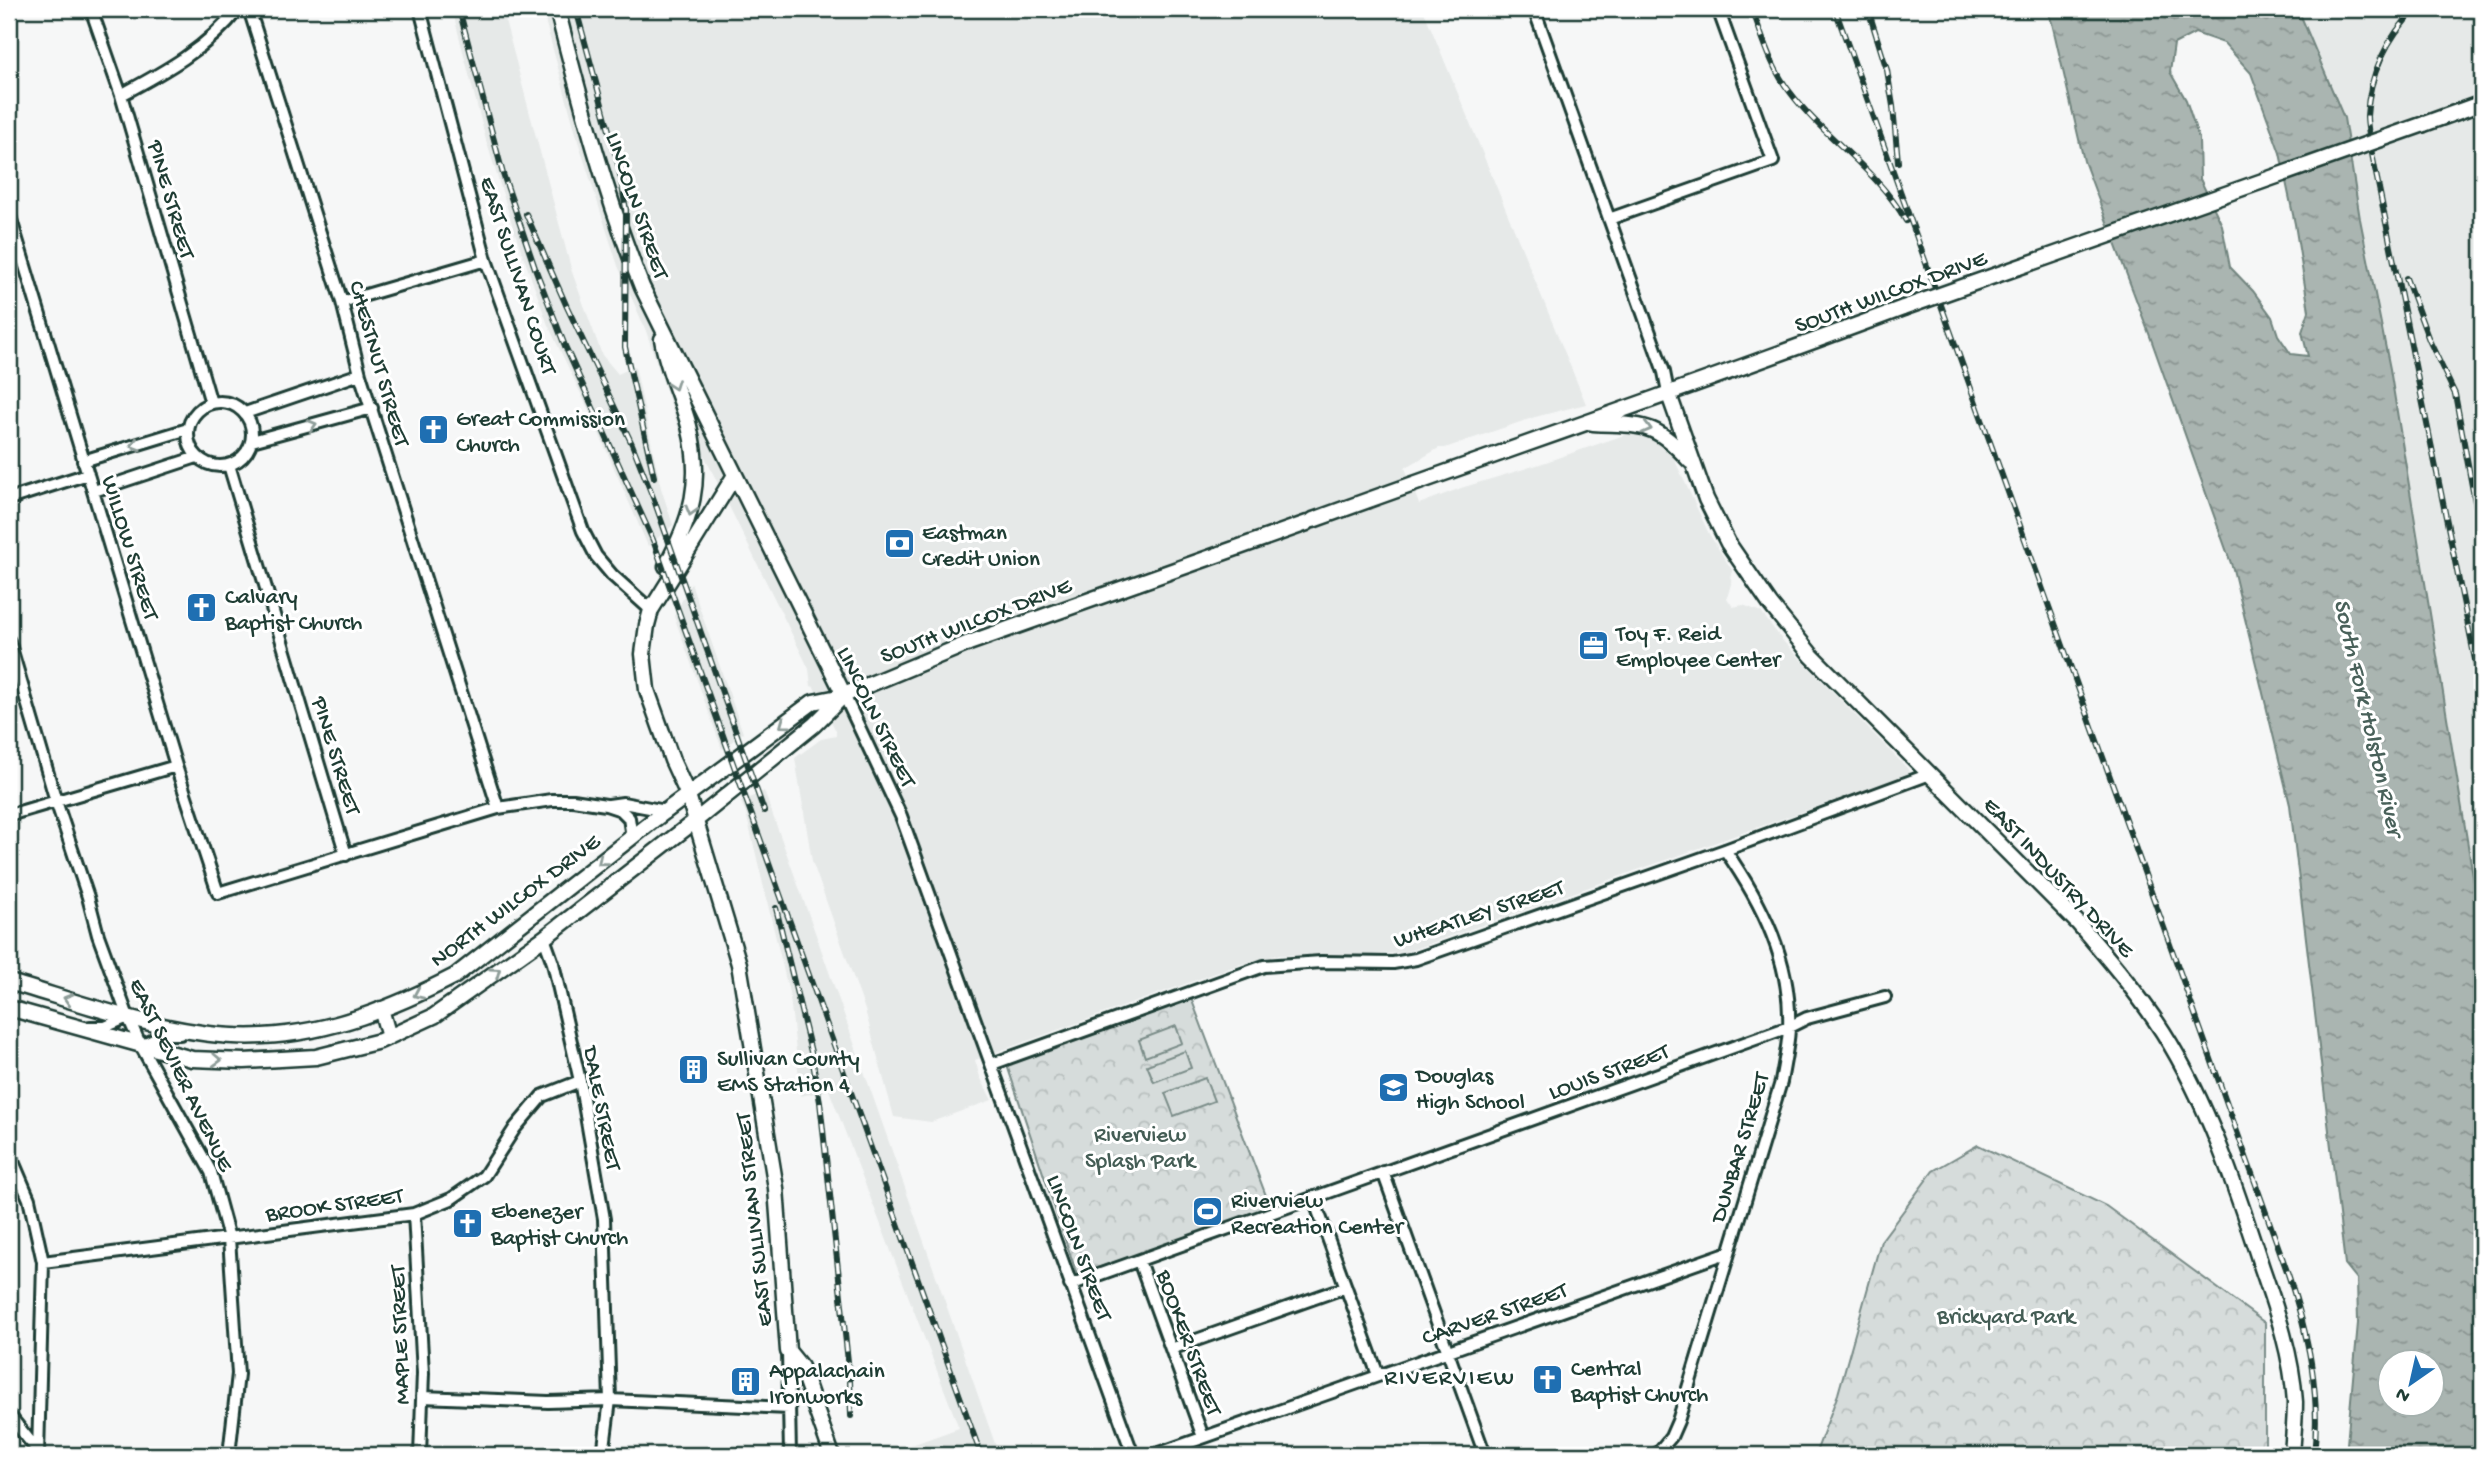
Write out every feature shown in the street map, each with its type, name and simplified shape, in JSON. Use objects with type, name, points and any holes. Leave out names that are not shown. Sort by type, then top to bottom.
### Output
[{"type":"main road","name":"LINCOLN STREET","points":[[557,9],[596,153],[627,250],[659,325],[844,695]]},
{"type":"main road","name":"SOUTH WILCOX DRIVE","points":[[695,821],[814,725],[844,695],[969,643],[2482,103]]},
{"type":"main road","points":[[659,325],[665,361],[689,426],[694,456],[695,492],[685,530],[656,584],[643,654],[647,690],[671,760],[688,795],[695,821]]},
{"type":"main road","name":"EAST INDUSTRY DRIVE","points":[[1668,393],[1706,499],[1728,543],[1754,583],[1812,656],[2031,873],[2116,966],[2182,1065],[2241,1205],[2285,1339],[2295,1402],[2292,1455]]},
{"type":"main road","points":[[1585,422],[1640,425],[1658,431],[1672,441],[1695,467]]},
{"type":"main road","points":[[651,610],[735,475]]},
{"type":"main road","name":"NORTH WILCOX DRIVE","points":[[9,982],[128,1017],[208,1033],[262,1036],[345,1023],[422,993],[454,976],[629,839],[813,702],[844,695]]},
{"type":"main road","name":"NORTH WILCOX DRIVE","points":[[9,1008],[192,1059],[244,1061],[316,1057],[388,1037],[434,1016],[544,938],[695,821]]},
{"type":"main road","name":"EAST SULLIVAN STREET","points":[[695,821],[739,964],[754,1044],[776,1188],[788,1351]]},
{"type":"main road","points":[[536,913],[544,938]]},
{"type":"main road","points":[[381,1009],[388,1037]]},
{"type":"main road","points":[[788,1351],[800,1367],[832,1455]]},
{"type":"street","name":"PINE STREET","points":[[91,9],[121,95],[211,402]]},
{"type":"street","points":[[121,95],[176,65],[228,21],[237,9]]},
{"type":"street","name":"CHESTNUT STREET","points":[[249,9],[342,302],[360,374],[498,808]]},
{"type":"street","name":"EAST SULLIVAN COURT","points":[[420,9],[486,260],[583,531],[596,556],[612,575],[651,610]]},
{"type":"street","points":[[1534,9],[1664,372],[1668,393]]},
{"type":"street","points":[[1609,219],[1773,161],[1718,9]]},
{"type":"street","name":"WILLOW STREET","points":[[9,213],[176,766],[218,893],[346,855]]},
{"type":"street","points":[[342,302],[486,260]]},
{"type":"street","points":[[245,413],[360,374]]},
{"type":"street","points":[[211,402],[230,403],[245,413],[250,422],[252,441],[243,457],[229,465],[216,466],[197,457],[191,449],[188,429],[195,412],[211,402]]},
{"type":"street","points":[[252,441],[372,408]]},
{"type":"street","points":[[83,461],[188,429]]},
{"type":"street","points":[[94,491],[197,457]]},
{"type":"street","name":"PINE STREET","points":[[229,465],[346,855]]},
{"type":"street","points":[[9,499],[88,474]]},
{"type":"street","name":"EAST SEVIER AVENUE","points":[[9,641],[56,801],[89,897],[98,935],[128,1017],[141,1046],[211,1172],[229,1238],[238,1374],[229,1455]]},
{"type":"street","name":"LINCOLN STREET","points":[[844,695],[901,816],[1133,1455]]},
{"type":"street","points":[[9,815],[176,766]]},
{"type":"street","name":"WHEATLEY STREET","points":[[992,1064],[1264,966],[1321,962],[1393,963],[1416,959],[1930,774]]},
{"type":"street","points":[[346,855],[498,808],[552,800],[573,800],[621,810],[629,818],[629,839]]},
{"type":"street","points":[[606,805],[623,803],[666,811]]},
{"type":"street","name":"DUNBAR STREET","points":[[1656,1455],[1671,1437],[1678,1421],[1781,1082],[1789,1027],[1785,983],[1773,935],[1751,887],[1725,850]]},
{"type":"street","name":"DALE STREET","points":[[544,938],[553,963],[580,1081],[604,1219],[610,1401],[603,1455]]},
{"type":"street","name":"LOUIS STREET","points":[[1070,1285],[1789,1027],[1807,1018],[1885,997]]},
{"type":"street","points":[[77,1028],[105,1027],[128,1017]]},
{"type":"street","points":[[141,1046],[166,1034],[208,1033]]},
{"type":"street","name":"BROOK STREET","points":[[43,1262],[414,1214],[451,1199],[484,1175],[515,1128],[542,1096],[580,1081]]},
{"type":"street","points":[[9,1152],[29,1199],[43,1262],[38,1453]]},
{"type":"street","points":[[1383,1172],[1485,1455]]},
{"type":"street","points":[[1313,1198],[1378,1375]]},
{"type":"street","name":"MAPLE STREET","points":[[414,1214],[423,1373],[420,1455]]},
{"type":"street","name":"CARVER STREET","points":[[1154,1455],[1729,1252]]},
{"type":"street","name":"BOOKER STREET","points":[[1139,1261],[1203,1437]]},
{"type":"street","points":[[1171,1349],[1346,1287]]},
{"type":"street","name":"EAST SULLIVAN STREET","points":[[788,1351],[790,1455]]},
{"type":"street","points":[[422,1397],[789,1408]]},
{"type":"street","points":[[9,1415],[38,1453]]},
{"type":"shaded area","points":[[452,9],[502,9],[572,272],[602,355],[618,374],[635,366],[661,488],[673,525],[648,546],[548,325],[486,140]]},
{"type":"shaded area","points":[[542,9],[1423,9],[1586,404],[1535,417],[1439,448],[1405,468],[1419,504],[1633,432],[1656,438],[1670,450],[1709,534],[1732,570],[1727,598],[1733,607],[1743,605],[1761,612],[1783,641],[1907,768],[1907,778],[1898,782],[1895,779],[1406,952],[1373,955],[1277,955],[1238,965],[975,1060],[992,1100],[931,1122],[894,1117],[865,1010],[812,861],[795,758],[821,739],[836,736],[836,731],[814,687],[811,686],[809,669],[700,447],[684,444],[646,331],[618,266],[578,141]]},
{"type":"shaded area","points":[[2298,9],[2482,9],[2482,931],[2390,369],[2360,219],[2344,118]]},
{"type":"shaded area","points":[[691,583],[743,733],[722,749],[674,616]]},
{"type":"shaded area","points":[[764,791],[999,1455],[884,1455],[959,1428],[829,1090],[801,1096],[790,997],[746,813],[741,802]]},
{"type":"green space","name":"Riverview Splash Park","points":[[1191,998],[1271,1209],[1077,1275],[1007,1065]]},
{"type":"green space","points":[[1176,1026],[1182,1043],[1145,1057],[1139,1040]]},
{"type":"green space","points":[[1185,1051],[1191,1068],[1154,1082],[1147,1065]]},
{"type":"green space","points":[[1205,1078],[1214,1101],[1174,1116],[1165,1093]]},
{"type":"green space","name":"Brickyard Park","points":[[1978,1145],[2106,1206],[2265,1323],[2265,1455],[1815,1455],[1838,1394],[1881,1241],[1933,1171]]},
{"type":"water","name":"South Fork Holston River","points":[[2047,9],[2298,9],[2344,118],[2360,219],[2390,369],[2482,931],[2482,1455],[2346,1455],[2358,1323],[2357,1279],[2345,1264],[2290,805],[2233,569],[2084,161]],"holes":[[[2195,33],[2224,43],[2251,73],[2280,153],[2309,311],[2302,332],[2308,356],[2291,354],[2278,335],[2272,317],[2253,291],[2230,267],[2222,225],[2200,179],[2199,139],[2186,100],[2170,72],[2174,44]]]},
{"type":"railway","points":[[459,9],[503,174],[535,268],[565,346],[653,540],[981,1455]]},
{"type":"railway","points":[[576,9],[619,167],[626,210],[625,347],[654,477]]},
{"type":"railway","points":[[1752,9],[1783,83],[1819,125],[1881,186],[1906,221]]},
{"type":"railway","points":[[1835,9],[2288,1274],[2311,1363],[2316,1409],[2314,1455]]},
{"type":"railway","points":[[1868,9],[1887,70],[1898,162]]},
{"type":"railway","points":[[2416,9],[2396,32],[2381,58],[2371,86],[2367,124],[2482,694]]},
{"type":"railway","points":[[526,214],[632,444],[764,811]]},
{"type":"railway","points":[[2406,278],[2429,340],[2455,394],[2482,540]]},
{"type":"railway","points":[[776,908],[811,1052],[820,1102],[850,1380],[851,1416]]},
{"type":"place","name":"Great Commission Church","points":[[433,430]]},
{"type":"place","name":"Eastman Credit Union","points":[[899,544]]},
{"type":"place","name":"Calvary Baptist Church","points":[[202,608]]},
{"type":"place","name":"Toy F. Reid Employee Center","points":[[1593,645]]},
{"type":"place","name":"Sullivan County EMS Station 4","points":[[694,1070]]},
{"type":"place","name":"Douglas High School","points":[[1393,1087]]},
{"type":"place","name":"Riverview Recreation Center","points":[[1208,1212]]},
{"type":"place","name":"Ebenezer Baptist Church","points":[[468,1223]]},
{"type":"place","name":"Central Baptist Church","points":[[1548,1380]]},
{"type":"place","name":"Appalachain Ironworks","points":[[746,1382]]},
{"type":"district","name":"RIVERVIEW","points":[[1450,1376]]}]
